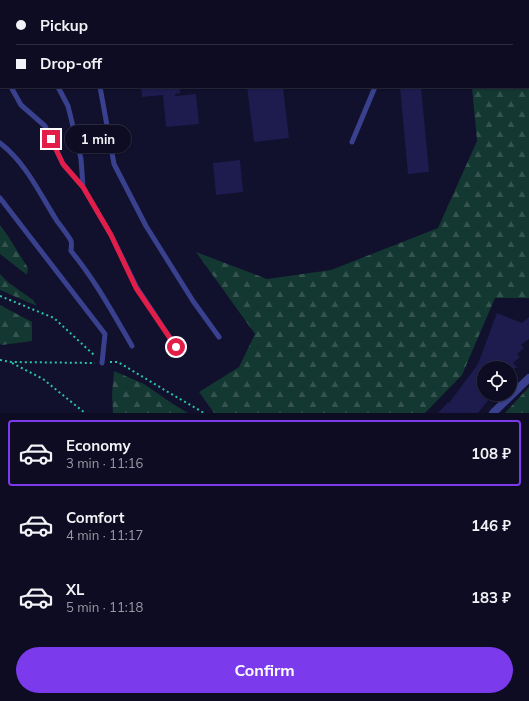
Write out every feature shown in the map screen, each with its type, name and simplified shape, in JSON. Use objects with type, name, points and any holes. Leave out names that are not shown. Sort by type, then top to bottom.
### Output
[{"type":"street","points":[[493,413],[529,378]]},
{"type":"lane","points":[[12,88],[21,105],[45,126],[63,164],[83,187],[111,235],[136,288],[176,347]]},
{"type":"lane","points":[[59,88],[68,106],[74,129],[81,159],[83,187]]},
{"type":"lane","points":[[100,88],[114,164],[146,226],[193,301],[219,337]]},
{"type":"lane","points":[[352,142],[375,88]]},
{"type":"lane","points":[[0,143],[17,158],[31,178],[56,220],[71,241],[71,251],[107,302],[132,346]]},
{"type":"lane","points":[[0,198],[105,334],[102,362]]},
{"type":"path","points":[[0,296],[54,318],[102,362]]},
{"type":"path","points":[[0,360],[11,362],[118,362],[204,413]]},
{"type":"path","points":[[11,362],[43,379],[85,413]]},
{"type":"green space","points":[[472,88],[529,88],[529,298],[495,298],[462,375],[425,413],[214,413],[199,392],[239,367],[255,334],[196,252],[267,279],[331,270],[438,228],[477,141]]},
{"type":"green space","points":[[0,225],[28,268],[27,275],[0,254]]},
{"type":"green space","points":[[0,274],[9,283],[33,300],[37,306],[0,290]]},
{"type":"green space","points":[[0,305],[32,322],[32,341],[0,344]]},
{"type":"green space","points":[[114,371],[144,384],[188,413],[113,413],[112,394]]},
{"type":"green space","points":[[529,387],[529,413],[505,413],[517,401]]},
{"type":"building","points":[[141,88],[180,88],[180,93],[175,94],[175,96],[196,94],[199,124],[166,127],[163,95],[142,97]]},
{"type":"building","points":[[247,88],[283,88],[289,138],[254,142]]},
{"type":"building","points":[[400,88],[421,88],[429,172],[408,174]]},
{"type":"building","points":[[240,160],[243,192],[216,195],[213,163]]},
{"type":"building","points":[[497,313],[522,323],[529,317],[529,339],[521,345],[524,348],[517,354],[520,357],[515,361],[479,361]]},
{"type":"building","points":[[477,365],[477,401],[487,401],[478,413],[438,413],[448,402],[449,403]]},
{"type":"route","points":[[51,139],[63,164],[83,187],[111,235],[136,288],[176,347]]}]
